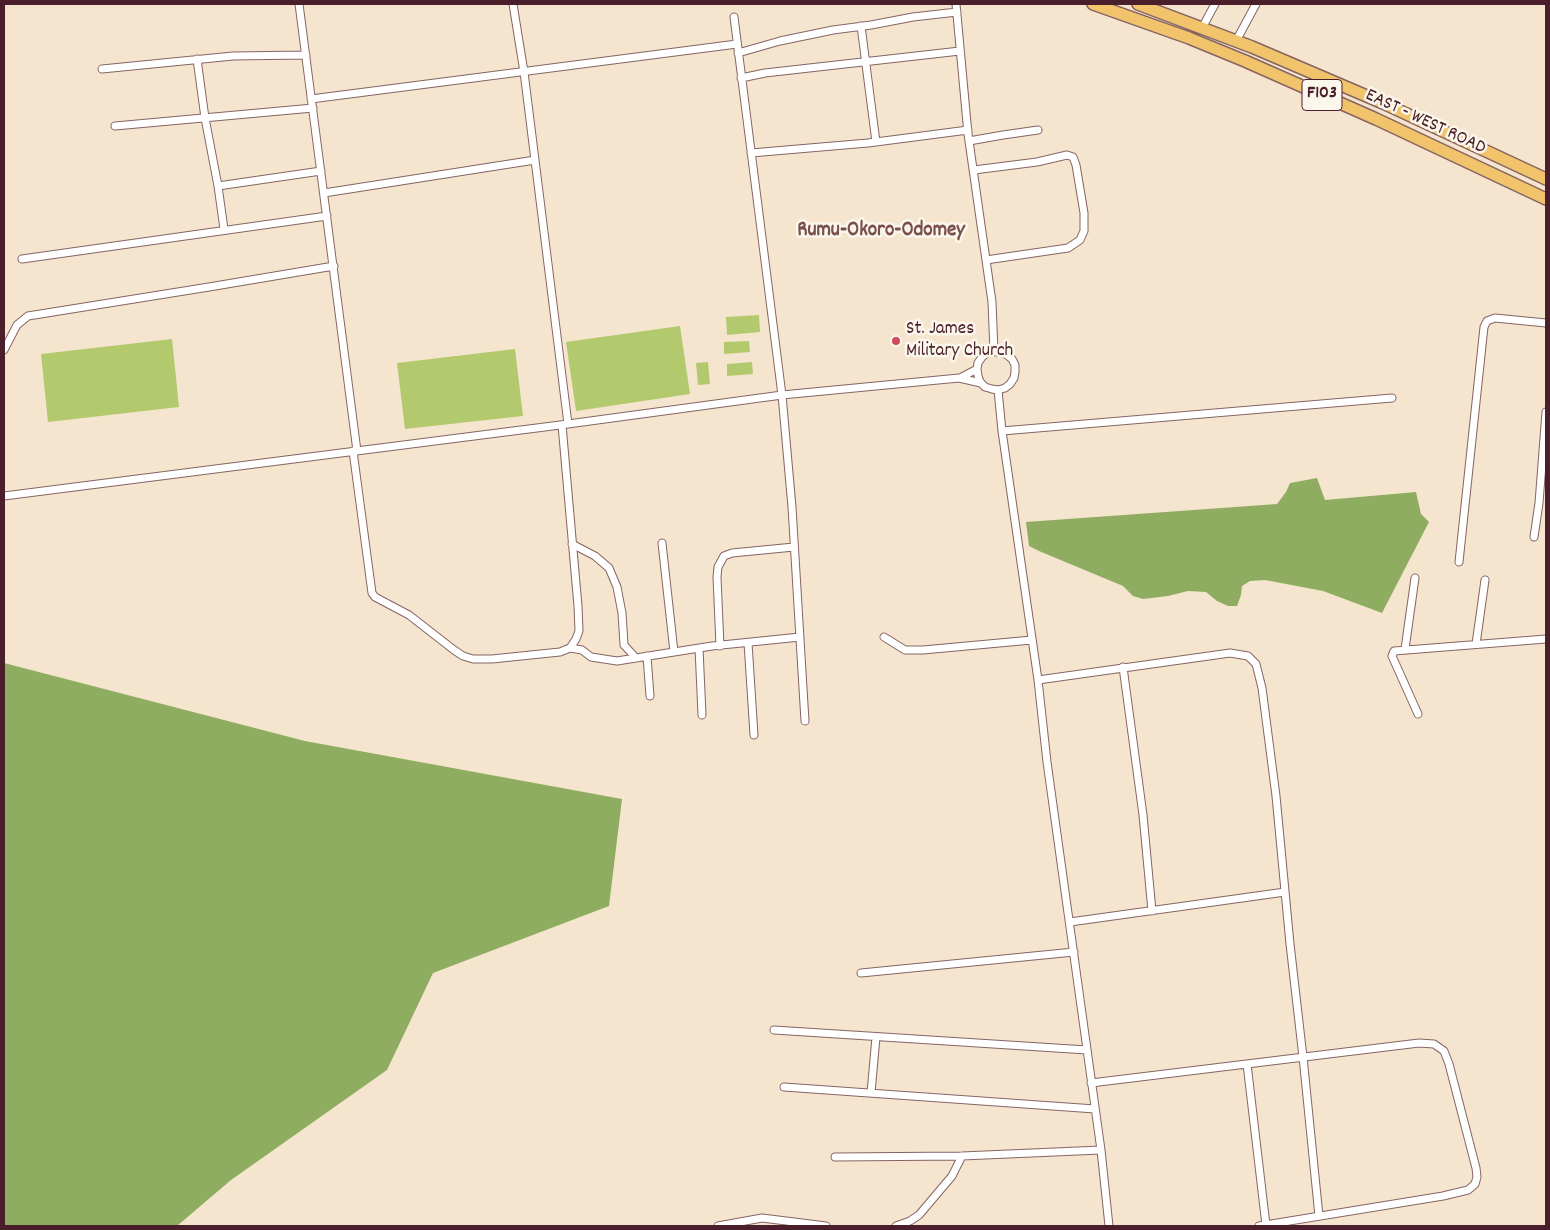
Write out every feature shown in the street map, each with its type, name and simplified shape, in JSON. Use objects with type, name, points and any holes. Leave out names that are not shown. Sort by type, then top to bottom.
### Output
[{"type":"main road","name":"EAST - WEST ROAD","points":[[1093,4],[1162,28],[1245,61],[1394,127],[1546,199]]},
{"type":"main road","name":"EAST - WEST ROAD","points":[[1138,4],[1236,41],[1383,103],[1546,179]]},
{"type":"street","points":[[299,4],[334,266],[372,593],[375,597],[409,615],[454,650],[463,656],[473,659],[560,652],[570,648],[582,650],[591,657],[617,661],[699,648],[800,637]]},
{"type":"street","points":[[512,4],[524,72],[565,424],[579,631],[570,648]]},
{"type":"street","points":[[956,4],[968,130],[992,302],[994,352]]},
{"type":"street","points":[[1202,28],[1215,4]]},
{"type":"street","points":[[1236,41],[1256,4]]},
{"type":"street","points":[[738,54],[780,41],[913,17],[957,12]]},
{"type":"street","points":[[734,17],[782,395],[805,721]]},
{"type":"street","points":[[861,26],[876,142]]},
{"type":"street","points":[[311,99],[737,44]]},
{"type":"street","points":[[742,78],[765,73],[960,51]]},
{"type":"street","points":[[102,69],[233,56],[306,55]]},
{"type":"street","points":[[197,59],[224,230]]},
{"type":"street","points":[[115,126],[313,108]]},
{"type":"street","points":[[751,153],[876,142],[968,130]]},
{"type":"street","points":[[970,141],[1038,130]]},
{"type":"street","points":[[974,170],[1037,162],[1067,155],[1073,157],[1084,213],[1084,231],[1080,240],[1068,248],[986,260]]},
{"type":"street","points":[[324,193],[535,160]]},
{"type":"street","points":[[218,186],[321,171]]},
{"type":"street","points":[[22,259],[327,216]]},
{"type":"street","points":[[4,350],[17,325],[28,316],[334,266]]},
{"type":"street","points":[[1459,562],[1484,327],[1487,321],[1495,318],[1546,323]]},
{"type":"street","points":[[4,496],[782,395],[959,378],[981,383],[998,390],[1005,388],[1014,378],[1015,365],[1012,359],[1001,352],[987,353],[978,363],[977,370],[981,383]]},
{"type":"street","points":[[959,378],[977,370]]},
{"type":"street","points":[[998,390],[1002,432],[1038,680],[1047,762],[1101,1150],[1109,1226]]},
{"type":"street","points":[[1002,432],[1392,398]]},
{"type":"street","points":[[1534,537],[1539,503],[1546,412]]},
{"type":"street","points":[[662,543],[674,652]]},
{"type":"street","points":[[572,544],[595,556],[609,568],[617,587],[622,613],[624,644],[636,658]]},
{"type":"street","points":[[720,646],[717,577],[718,567],[724,556],[732,553],[794,547]]},
{"type":"street","points":[[1405,649],[1415,578]]},
{"type":"street","points":[[1476,644],[1485,580]]},
{"type":"street","points":[[884,638],[905,650],[1032,640]]},
{"type":"street","points":[[1418,714],[1392,656],[1394,650],[1546,638]]},
{"type":"street","points":[[748,643],[754,735]]},
{"type":"street","points":[[699,648],[702,715]]},
{"type":"street","points":[[1038,680],[1230,653],[1248,656],[1256,664],[1262,688],[1276,796],[1319,1216]]},
{"type":"street","points":[[647,656],[650,696]]},
{"type":"street","points":[[1123,667],[1143,815],[1152,911]]},
{"type":"street","points":[[1070,922],[1285,892]]},
{"type":"street","points":[[861,973],[1074,952]]},
{"type":"street","points":[[774,1030],[1087,1050]]},
{"type":"street","points":[[871,1093],[876,1037]]},
{"type":"street","points":[[1091,1083],[1419,1043],[1434,1044],[1444,1051],[1449,1064],[1477,1177],[1475,1184],[1468,1190],[1443,1196],[1262,1226],[1247,1064]]},
{"type":"street","points":[[784,1087],[1095,1108]]},
{"type":"street","points":[[835,1157],[962,1156],[1101,1150]]},
{"type":"street","points":[[896,1226],[910,1221],[919,1215],[952,1176],[962,1156]]},
{"type":"street","points":[[718,1226],[762,1218],[826,1226]]},
{"type":"green space","points":[[759,315],[760,332],[727,335],[726,317]]},
{"type":"green space","points":[[680,326],[690,394],[576,411],[566,342]]},
{"type":"green space","points":[[172,339],[179,407],[48,422],[41,354]]},
{"type":"green space","points":[[749,341],[750,352],[724,354],[724,342]]},
{"type":"green space","points":[[515,349],[523,416],[405,429],[397,363]]},
{"type":"green space","points":[[708,362],[710,384],[698,385],[696,363]]},
{"type":"green space","points":[[752,362],[753,374],[727,376],[727,364]]},
{"type":"green space","points":[[1317,478],[1325,500],[1416,492],[1421,514],[1429,522],[1382,613],[1323,591],[1265,580],[1250,581],[1242,586],[1237,606],[1228,606],[1217,601],[1206,592],[1188,591],[1143,599],[1133,596],[1123,586],[1029,546],[1026,522],[1277,504],[1290,483]]},
{"type":"green space","points":[[4,663],[305,741],[622,799],[609,906],[433,973],[387,1070],[231,1180],[177,1226],[4,1226]]},
{"type":"place","name":"St. James Military Church","points":[[896,341]]},
{"type":"district","name":"Rumu-Okoro-Odomey","points":[[881,232]]}]
